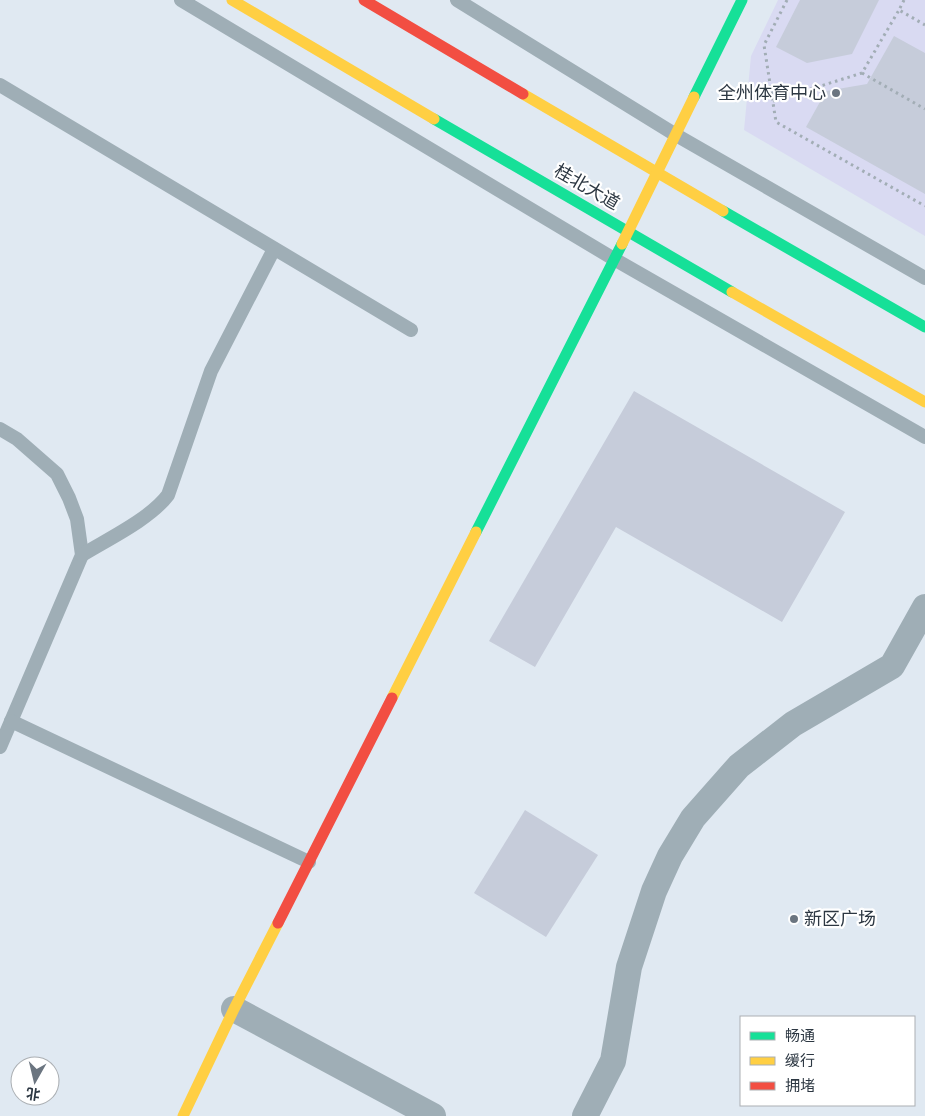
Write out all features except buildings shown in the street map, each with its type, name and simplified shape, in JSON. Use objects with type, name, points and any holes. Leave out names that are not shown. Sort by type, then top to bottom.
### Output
[{"type":"main road","name":"桂北大道","points":[[232,0],[628,232],[925,402]]},
{"type":"main road","points":[[364,0],[925,327]]},
{"type":"main road","points":[[183,1116],[234,1009],[658,173],[742,0]]},
{"type":"street","points":[[585,1116],[613,1061],[629,967],[654,891],[670,856],[693,818],[738,766],[786,730],[892,666],[925,607]]},
{"type":"street","points":[[234,1009],[404,1109],[432,1116]]},
{"type":"lane","points":[[181,0],[614,259],[925,437]]},
{"type":"lane","points":[[457,0],[676,135],[925,278]]},
{"type":"lane","points":[[0,85],[411,330]]},
{"type":"lane","points":[[82,555],[146,516],[162,503],[168,495],[211,372],[274,249]]},
{"type":"lane","points":[[0,429],[17,439],[57,474],[77,519],[82,555],[0,747]]},
{"type":"lane","points":[[11,721],[309,862]]},
{"type":"path","points":[[787,0],[764,46],[776,122],[925,206]]},
{"type":"path","points":[[773,101],[862,73],[904,0]]},
{"type":"path","points":[[899,10],[925,25]]},
{"type":"path","points":[[862,73],[925,109]]},
{"type":"shaded area","name":"全州体育中心","points":[[778,0],[925,0],[925,236],[744,130],[751,56]]},
{"type":"traffic: fast","points":[[694,97],[742,0]]},
{"type":"traffic: fast","points":[[434,119],[732,292]]},
{"type":"traffic: fast","points":[[723,211],[925,327]]},
{"type":"traffic: fast","points":[[476,532],[622,244]]},
{"type":"traffic: slow","points":[[232,0],[434,119]]},
{"type":"traffic: slow","points":[[523,94],[723,211]]},
{"type":"traffic: slow","points":[[622,244],[694,97]]},
{"type":"traffic: slow","points":[[732,292],[925,402]]},
{"type":"traffic: slow","points":[[392,698],[476,532]]},
{"type":"traffic: slow","points":[[183,1116],[278,923]]},
{"type":"traffic: jam","points":[[364,0],[523,94]]},
{"type":"traffic: jam","points":[[278,923],[392,698]]},
{"type":"place","name":"全州体育中心","points":[[836,93]]},
{"type":"place","name":"新区广场","points":[[794,919]]}]
